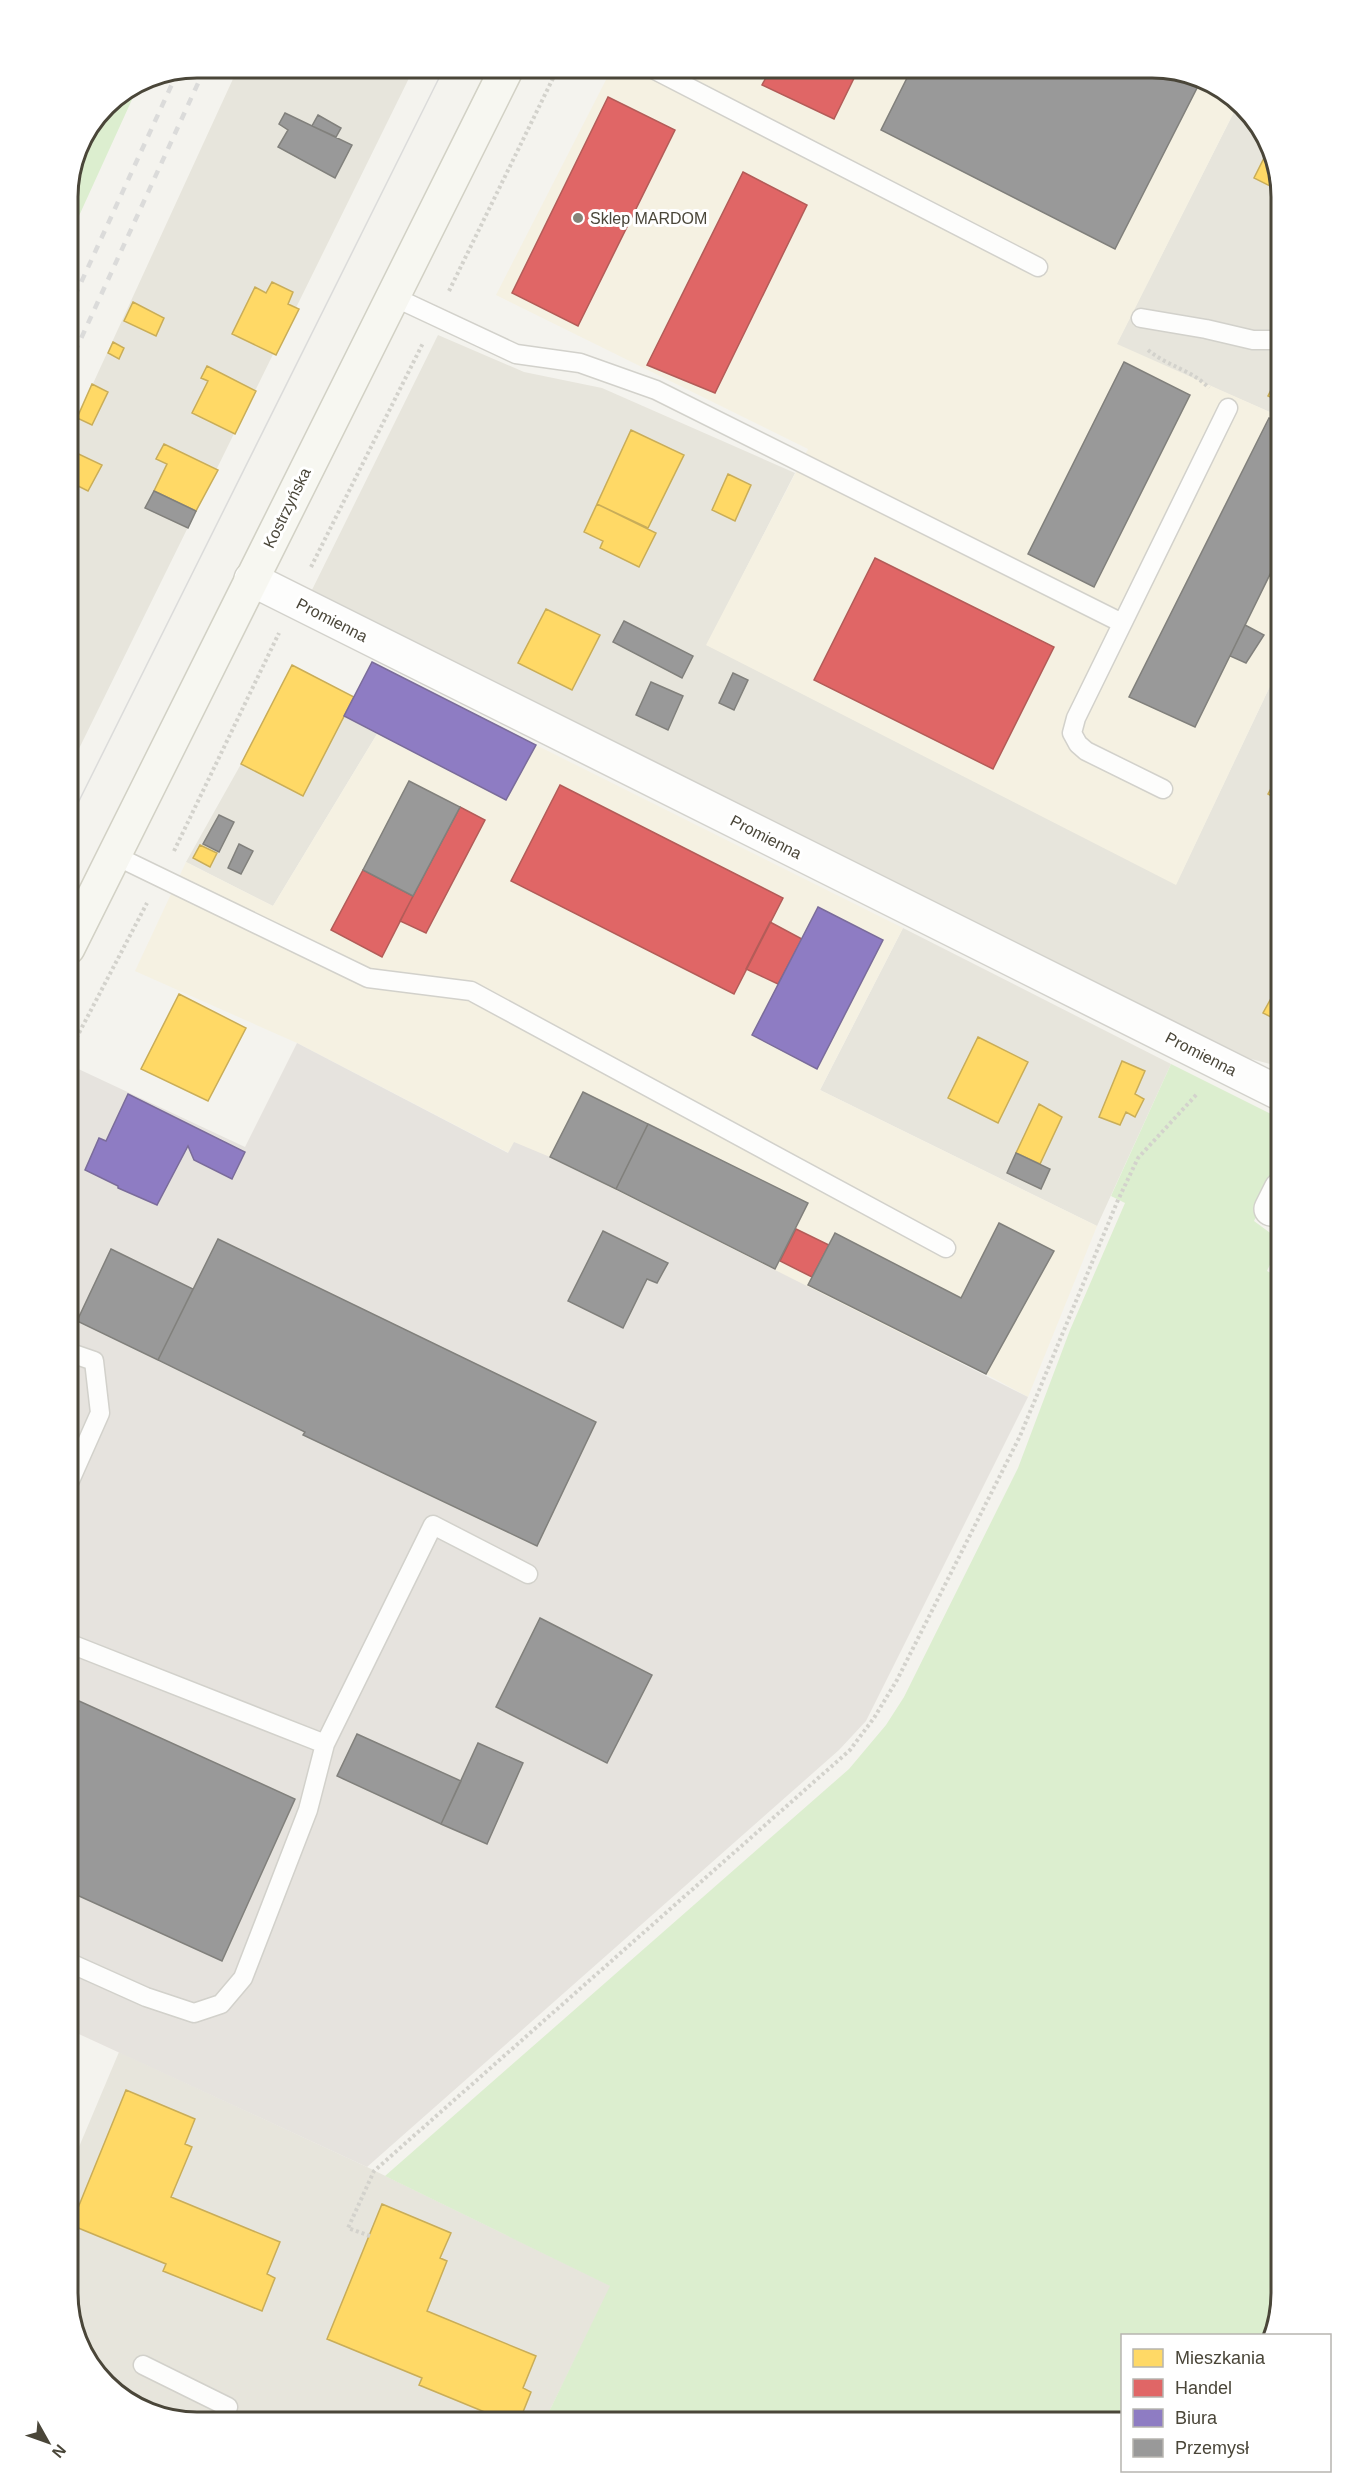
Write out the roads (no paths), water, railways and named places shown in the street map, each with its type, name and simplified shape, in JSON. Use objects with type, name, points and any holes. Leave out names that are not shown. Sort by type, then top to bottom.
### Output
[{"type":"main road","name":"Kostrzyńska","points":[[78,928],[502,78]]},
{"type":"street","name":"Promienna","points":[[251,579],[1271,1089]]},
{"type":"lane","points":[[670,78],[1038,267]]},
{"type":"lane","points":[[392,296],[516,354],[580,363],[656,390],[1122,623]]},
{"type":"lane","points":[[1141,318],[1206,329],[1252,340],[1271,340]]},
{"type":"lane","points":[[1163,789],[1086,751],[1078,744],[1072,733],[1076,718],[1228,408]]},
{"type":"lane","points":[[114,855],[368,978],[471,991],[946,1248]]},
{"type":"lane","points":[[78,1355],[94,1361],[100,1413],[78,1462]]},
{"type":"lane","points":[[78,1966],[146,1997],[194,2013],[221,2004],[243,1978],[308,1810],[325,1744],[434,1526],[528,1574]]},
{"type":"lane","points":[[78,1647],[325,1744]]},
{"type":"lane","points":[[143,2366],[228,2407],[226,2412]]},
{"type":"tram line","points":[[78,803],[439,78]]},
{"type":"railway","points":[[78,345],[200,78]]},
{"type":"railway","points":[[78,289],[174,80]]},
{"type":"place","name":"Sklep MARDOM","points":[[578,218]]}]
